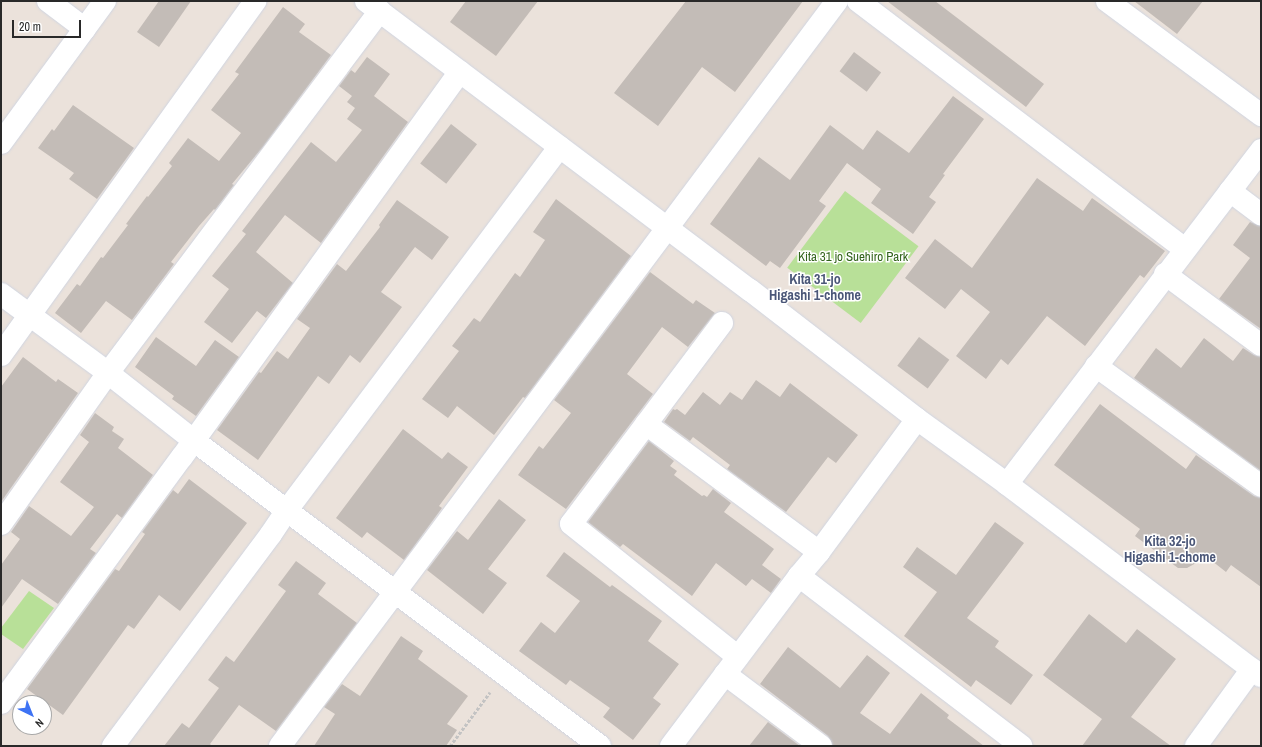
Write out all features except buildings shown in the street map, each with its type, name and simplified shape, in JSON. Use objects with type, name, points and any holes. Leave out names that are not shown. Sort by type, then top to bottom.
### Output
[{"type":"street","points":[[48,1],[85,29]]},
{"type":"street","points":[[4,133],[105,1]]},
{"type":"street","points":[[1,356],[255,1]]},
{"type":"street","points":[[280,746],[394,591],[837,1]]},
{"type":"street","points":[[858,1],[1185,249]]},
{"type":"street","points":[[1107,1],[1261,115]]},
{"type":"street","points":[[1,524],[373,6],[668,228],[917,420],[1007,484],[1256,673],[1196,746]]},
{"type":"street","points":[[1,703],[460,72]]},
{"type":"street","points":[[113,746],[266,541],[287,510],[560,147]]},
{"type":"street","points":[[1007,484],[1165,274],[1261,150]]},
{"type":"street","points":[[1230,191],[1261,214]]},
{"type":"street","points":[[1165,274],[1261,345]]},
{"type":"street","points":[[1,294],[108,373],[193,440],[600,746]]},
{"type":"street","points":[[722,323],[571,524],[732,665],[821,746]]},
{"type":"street","points":[[1096,366],[1261,486]]},
{"type":"street","points":[[671,746],[799,576],[819,552],[917,420]]},
{"type":"street","points":[[646,424],[819,552]]},
{"type":"street","points":[[799,576],[1021,746]]},
{"type":"path","points":[[450,746],[493,689]]},
{"type":"green space","name":"Kita 31 jo Suehiro Park","points":[[845,191],[918,246],[861,323],[787,268]]},
{"type":"green space","points":[[29,591],[54,608],[23,649],[1,634],[1,628]]},
{"type":"district","name":"Kita 31-jo Higashi 1-chome","points":[[815,288]]},
{"type":"district","name":"Kita 32-jo Higashi 1-chome","points":[[1170,550]]}]
